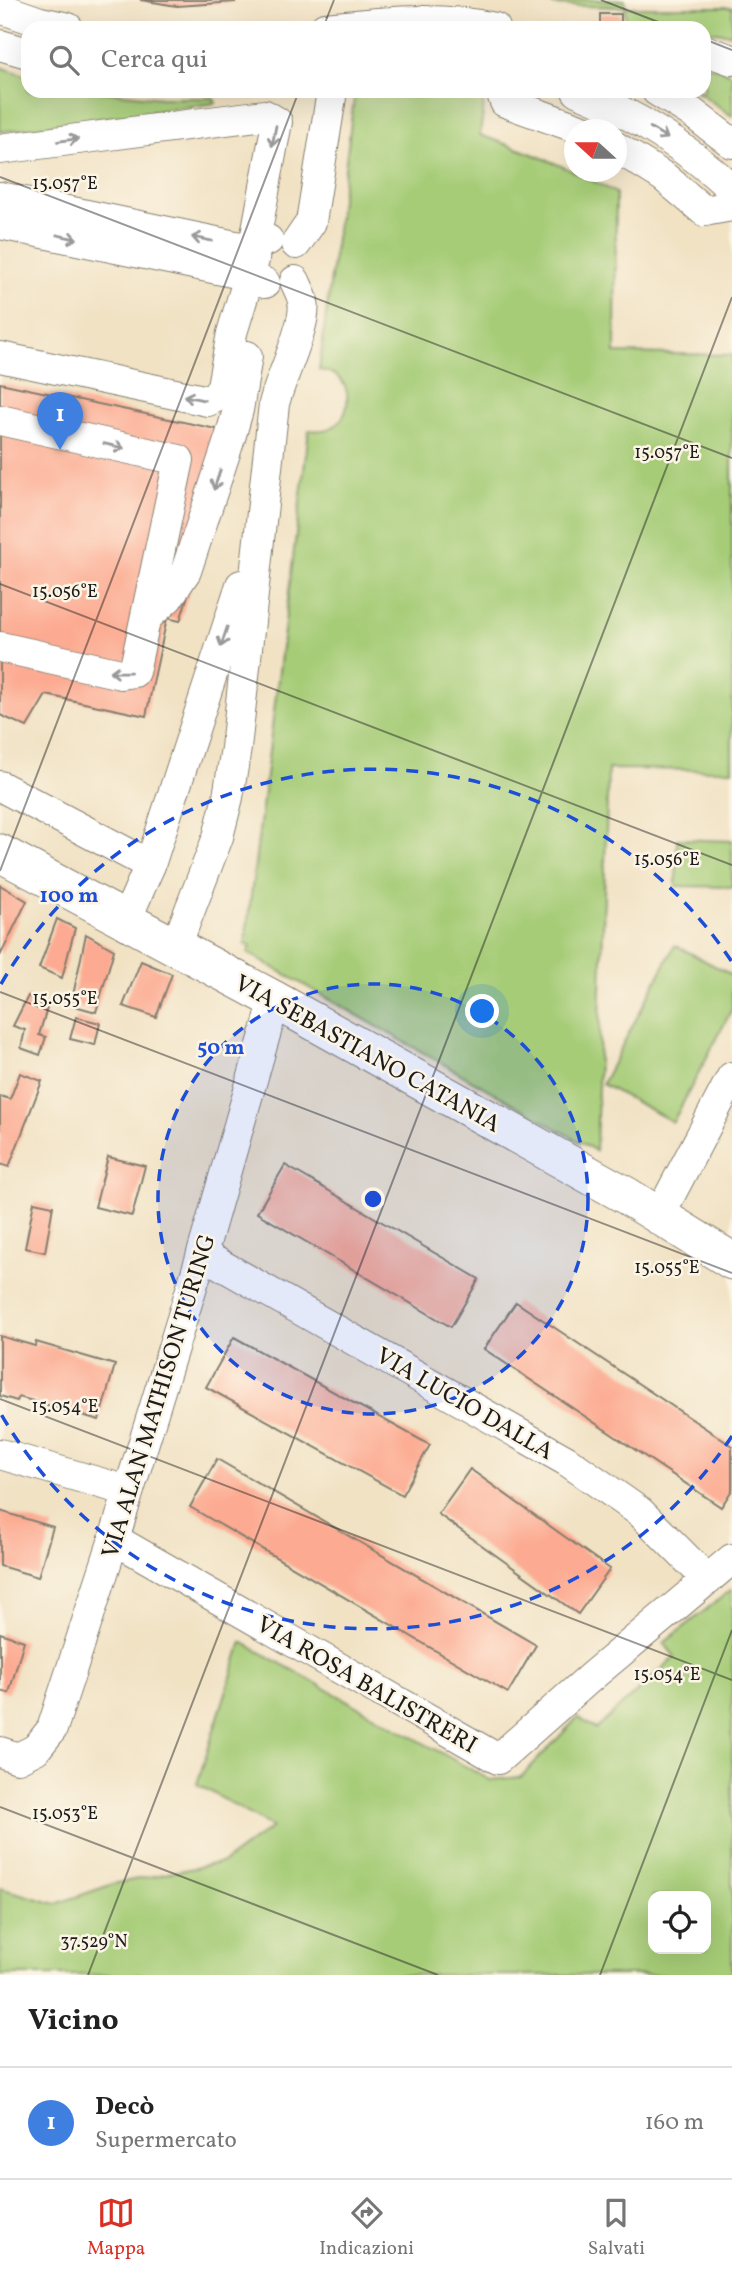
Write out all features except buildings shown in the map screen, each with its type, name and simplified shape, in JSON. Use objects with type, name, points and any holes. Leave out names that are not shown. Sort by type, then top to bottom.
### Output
[{"type":"main road","name":"VIA SEBASTIANO CATANIA","points":[[0,853],[275,1000],[627,1196],[732,1261]]},
{"type":"street","points":[[0,8],[37,21]]},
{"type":"street","points":[[0,45],[21,51]]},
{"type":"street","points":[[711,52],[732,60]]},
{"type":"street","points":[[0,357],[208,401],[216,397],[222,386],[232,333],[261,264],[311,222],[331,98]]},
{"type":"street","points":[[504,98],[505,102],[564,123]]},
{"type":"street","points":[[591,98],[661,134],[714,172],[732,189]]},
{"type":"street","points":[[668,98],[732,143]]},
{"type":"street","points":[[0,149],[265,114],[277,122],[247,362],[230,438],[186,571],[168,598],[146,619]]},
{"type":"street","points":[[627,153],[664,177],[704,211],[732,206]]},
{"type":"street","points":[[0,197],[240,247],[261,264],[271,286],[284,287],[295,281],[304,303],[304,319],[279,383],[274,404],[236,748],[228,797],[218,837],[176,946]]},
{"type":"street","points":[[0,224],[261,264]]},
{"type":"street","points":[[0,420],[179,460],[134,672],[121,674],[0,647]]},
{"type":"street","points":[[126,920],[150,865],[260,525]]},
{"type":"street","points":[[0,786],[150,865]]},
{"type":"street","name":"VIA ALAN MATHISON TURING","points":[[0,1752],[18,1758],[36,1748],[52,1729],[202,1254],[275,1000]]},
{"type":"street","points":[[659,1216],[732,1077]]},
{"type":"street","name":"VIA LUCIO DALLA","points":[[202,1254],[567,1461],[640,1512],[708,1580]]},
{"type":"street","points":[[0,1454],[128,1491]]},
{"type":"street","name":"VIA ROSA BALISTRERI","points":[[114,1539],[498,1759],[732,1559]]},
{"type":"green space","points":[[553,0],[625,0],[626,7],[732,7],[732,34],[711,32],[711,21],[626,21],[625,7],[553,5]]},
{"type":"green space","points":[[0,67],[21,74],[21,98],[213,98],[216,103],[0,132]]},
{"type":"green space","points":[[711,67],[732,75],[732,116],[707,98],[711,98]]},
{"type":"green space","points":[[354,98],[482,98],[480,135],[564,167],[564,182],[595,182],[616,193],[615,353],[732,355],[732,770],[608,769],[596,1151],[248,953],[250,946],[245,944],[309,430],[333,427],[341,420],[347,406],[347,392],[341,380],[332,373],[319,370]]},
{"type":"green space","points":[[677,839],[732,841],[732,887],[676,886]]},
{"type":"green space","points":[[675,945],[732,975],[732,1009],[673,1122],[602,1084]]},
{"type":"green space","points":[[732,1589],[732,1975],[0,1975],[0,1888],[56,1904],[113,1884],[224,1862],[272,1827],[197,1784],[242,1642],[490,1780],[521,1777],[578,1717],[596,1729],[675,1657],[664,1643]]},
{"type":"place","name":"Decò","points":[[60,450]]}]
